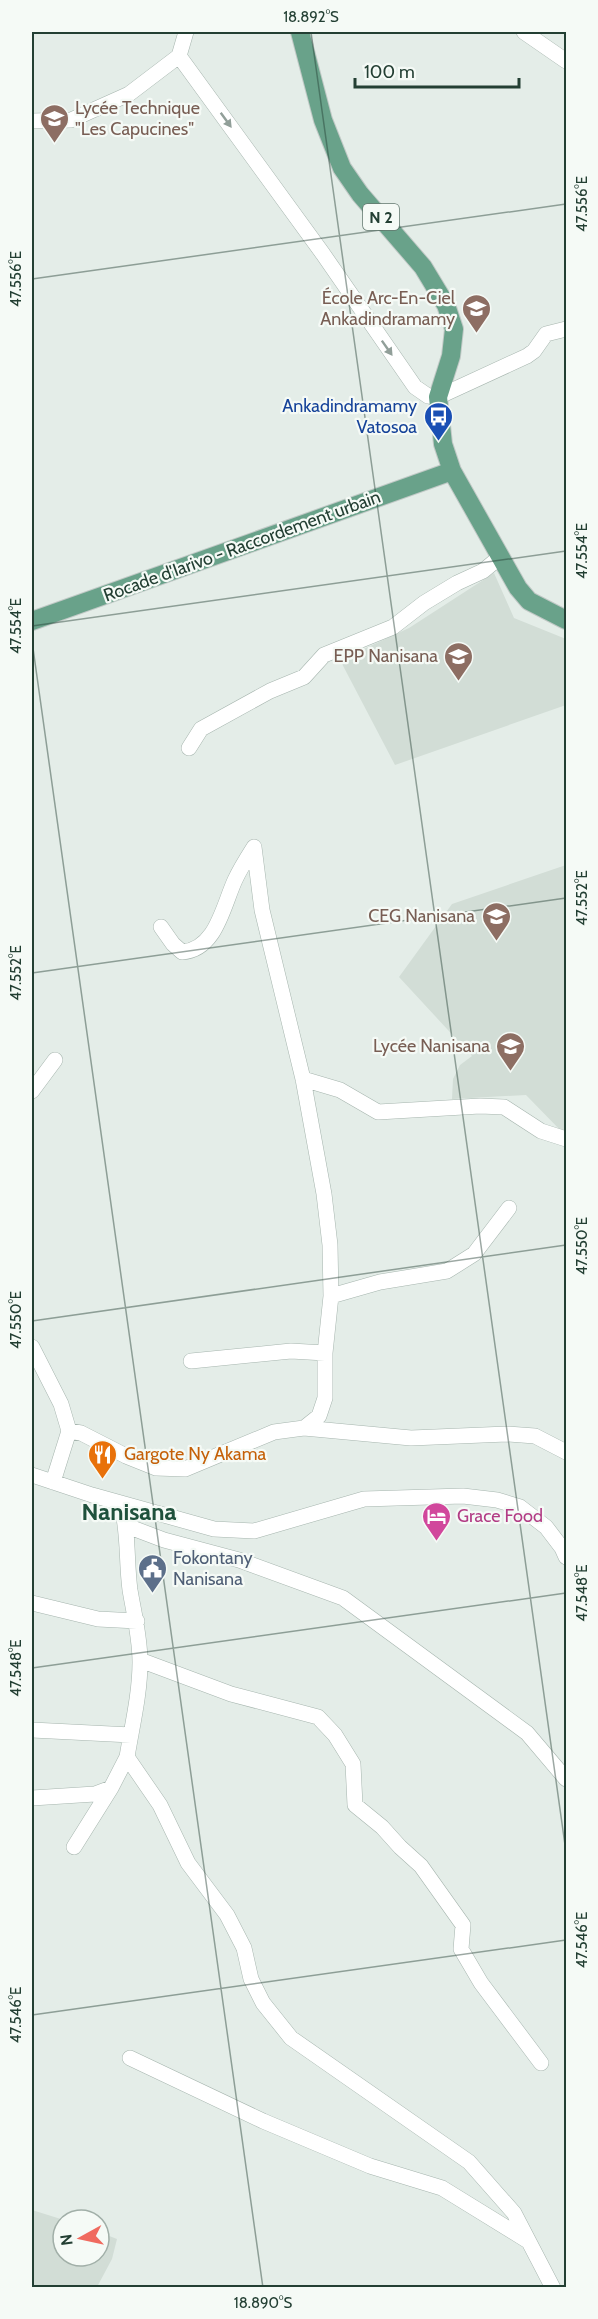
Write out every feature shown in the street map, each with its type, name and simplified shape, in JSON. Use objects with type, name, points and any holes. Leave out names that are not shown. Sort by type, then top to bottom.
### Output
[{"type":"main road","name":"N 2","points":[[300,32],[323,120],[342,168],[360,194],[423,267],[446,305],[454,329],[451,356],[438,398],[443,444],[452,471],[518,588],[529,600],[567,620]]},
{"type":"main road","name":"Rocade d'Iarivo - Raccordement urbain","points":[[32,621],[452,471]]},
{"type":"street","points":[[32,121],[75,119],[129,94],[179,56],[186,32]]},
{"type":"street","points":[[524,32],[567,61]]},
{"type":"street","points":[[179,56],[323,254],[415,387],[428,396],[438,398],[527,356],[534,351],[546,334],[567,329]]},
{"type":"street","points":[[189,748],[201,729],[270,691],[304,677],[324,655],[393,627],[424,603],[457,583],[483,571],[500,557]]},
{"type":"street","points":[[161,927],[182,952],[193,951],[209,939],[235,879],[254,847],[262,910],[303,1079],[324,1194],[330,1245],[331,1296],[325,1353],[325,1398],[319,1416],[304,1428]]},
{"type":"street","points":[[32,1091],[55,1060]]},
{"type":"street","points":[[303,1079],[340,1090],[378,1112],[480,1106],[504,1107],[541,1131],[567,1139]]},
{"type":"street","points":[[331,1296],[380,1282],[447,1271],[474,1254],[509,1208]]},
{"type":"street","points":[[32,1347],[61,1404],[69,1431],[53,1482]]},
{"type":"street","points":[[191,1361],[291,1351],[325,1353]]},
{"type":"street","points":[[69,1431],[81,1433],[126,1456],[156,1468],[185,1468],[274,1432],[304,1428],[411,1438],[507,1434],[535,1436],[567,1452]]},
{"type":"street","points":[[32,1475],[214,1529],[254,1531],[364,1499],[463,1496],[497,1500],[519,1507],[546,1527],[567,1557]]},
{"type":"street","points":[[74,1847],[111,1788],[127,1757],[139,1688],[140,1660],[137,1621],[130,1589],[127,1526],[121,1503]]},
{"type":"street","points":[[127,1526],[164,1540],[239,1560],[343,1598],[527,1733],[567,1779]]},
{"type":"street","points":[[32,1603],[98,1619],[137,1621]]},
{"type":"street","points":[[140,1660],[231,1694],[318,1717],[353,1764],[355,1805],[382,1827],[421,1866],[463,1925],[461,1950],[481,1983],[541,2063]]},
{"type":"street","points":[[32,1730],[130,1735]]},
{"type":"street","points":[[127,1757],[160,1804],[188,1863],[227,1915],[244,1948],[250,1979],[263,2003],[291,2038],[469,2162],[514,2213],[553,2288]]},
{"type":"street","points":[[32,1798],[95,1794],[111,1788]]},
{"type":"street","points":[[130,2058],[262,2121],[370,2166],[442,2188],[530,2242]]},
{"type":"shaded area","name":"EPP Nanisana","points":[[494,573],[514,618],[566,639],[566,705],[395,765],[340,660],[409,628]]},
{"type":"shaded area","name":"CEG Nanisana","points":[[566,865],[566,1132],[564,1134],[526,1095],[452,1099],[453,1079],[460,1065],[472,1056],[399,977],[452,904]]},
{"type":"shaded area","points":[[32,2210],[51,2216],[51,2268],[107,2268],[97,2287],[32,2287]]},
{"type":"shaded area","points":[[111,2237],[117,2239],[111,2261]]},
{"type":"place","name":"Lycée Technique \"Les Capucines\"","points":[[54,144]]},
{"type":"place","name":"École Arc-En-Ciel Ankadindramamy","points":[[476,334]]},
{"type":"place","name":"Ankadindramamy Vatosoa","points":[[438,442]]},
{"type":"place","name":"EPP Nanisana","points":[[459,682]]},
{"type":"place","name":"CEG Nanisana","points":[[496,942]]},
{"type":"place","name":"Lycée Nanisana","points":[[511,1072]]},
{"type":"place","name":"Gargote Ny Akama","points":[[103,1480]]},
{"type":"place","name":"Grace Food","points":[[436,1542]]},
{"type":"place","name":"Fokontany Nanisana","points":[[152,1594]]},
{"type":"district","name":"Nanisana","points":[[129,1511]]}]
